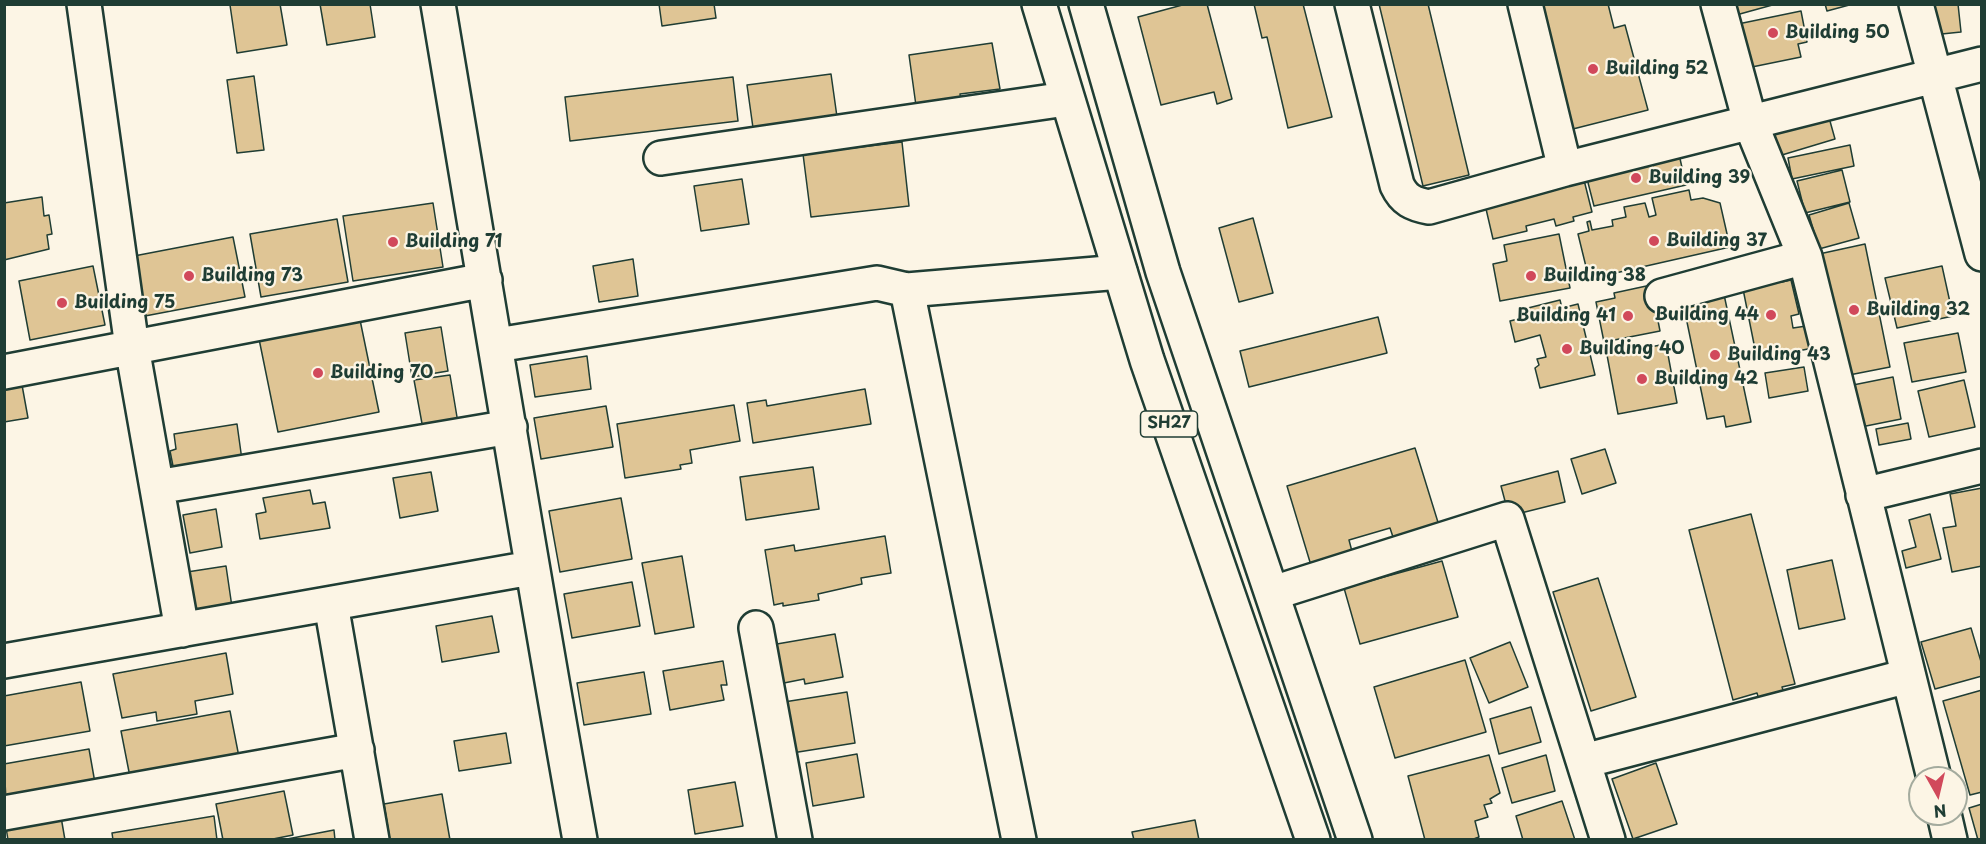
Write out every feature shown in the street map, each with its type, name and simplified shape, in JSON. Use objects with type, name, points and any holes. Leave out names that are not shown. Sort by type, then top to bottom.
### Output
[{"type":"street","points":[[84,4],[132,347],[182,630]]},
{"type":"street","points":[[438,4],[497,345],[531,568],[580,840]]},
{"type":"street","name":"SH27","points":[[1039,4],[1120,272],[1190,484],[1313,840]]},
{"type":"street","name":"SH27","points":[[1086,4],[1163,272],[1355,840]]},
{"type":"street","points":[[1352,4],[1397,185],[1403,197],[1415,204],[1429,207],[1565,169],[1982,64]]},
{"type":"street","points":[[1525,4],[1565,169]]},
{"type":"street","points":[[1718,4],[1750,122],[1804,257],[1931,766]]},
{"type":"street","points":[[1916,4],[1982,254]]},
{"type":"street","points":[[661,158],[1066,99]]},
{"type":"street","points":[[1662,296],[1804,257]]},
{"type":"street","points":[[497,345],[877,283],[907,290],[1120,272]]},
{"type":"street","points":[[4,372],[485,280]]},
{"type":"street","points":[[907,290],[1019,840]]},
{"type":"street","points":[[157,487],[510,427]]},
{"type":"street","points":[[1863,495],[1982,466]]},
{"type":"street","points":[[1190,484],[1231,468]]},
{"type":"street","points":[[1273,593],[1507,519],[1608,840]]},
{"type":"street","points":[[4,661],[531,568]]},
{"type":"street","points":[[331,604],[372,840]]},
{"type":"street","points":[[756,628],[795,840]]},
{"type":"street","points":[[1584,761],[1908,676]]},
{"type":"street","points":[[4,813],[357,750]]},
{"type":"building","points":[[280,4],[287,45],[237,53],[230,5]]},
{"type":"building","points":[[320,4],[370,4],[375,37],[327,45]]},
{"type":"building","points":[[659,4],[714,4],[716,18],[662,26]]},
{"type":"building","points":[[1186,4],[1207,4],[1232,99],[1217,104],[1214,92],[1161,105],[1138,17]]},
{"type":"building","points":[[1254,4],[1303,4],[1332,117],[1288,128],[1267,37],[1262,38]]},
{"type":"building","points":[[1379,4],[1428,4],[1469,175],[1423,186]]},
{"type":"building","name":"Building 52","points":[[1532,4],[1608,4],[1614,28],[1625,25],[1648,110],[1565,131]]},
{"type":"building","points":[[1725,4],[1776,4],[1729,17]]},
{"type":"building","points":[[1825,4],[1853,4],[1827,11]]},
{"type":"building","points":[[1929,4],[1958,4],[1961,32],[1932,35]]},
{"type":"building","name":"Building 50","points":[[1801,11],[1807,42],[1798,44],[1801,57],[1747,68],[1738,24]]},
{"type":"building","points":[[992,43],[1000,89],[960,94],[962,107],[917,113],[909,55]]},
{"type":"building","points":[[831,74],[838,124],[754,135],[747,85]]},
{"type":"building","points":[[254,76],[264,150],[237,153],[227,80]]},
{"type":"building","points":[[733,77],[738,121],[570,141],[565,97]]},
{"type":"building","points":[[1828,114],[1835,139],[1772,158],[1764,133]]},
{"type":"building","points":[[902,142],[909,206],[811,217],[803,154]]},
{"type":"building","points":[[1850,145],[1854,166],[1792,179],[1788,158]]},
{"type":"building","name":"Building 39","points":[[1678,150],[1686,185],[1594,206],[1585,171]]},
{"type":"building","points":[[1842,170],[1850,202],[1805,213],[1797,181]]},
{"type":"building","points":[[1582,172],[1592,212],[1573,217],[1574,221],[1556,226],[1554,219],[1526,226],[1527,231],[1493,239],[1483,196]]},
{"type":"building","points":[[742,179],[749,224],[701,231],[694,186]]},
{"type":"building","name":"Building 37","points":[[1689,190],[1691,200],[1703,198],[1720,203],[1730,247],[1589,279],[1578,234],[1589,231],[1587,222],[1590,221],[1592,230],[1613,226],[1612,220],[1626,217],[1624,207],[1645,203],[1649,217],[1656,215],[1652,198]]},
{"type":"building","points":[[42,197],[44,216],[49,215],[52,234],[47,235],[49,249],[4,260],[4,203]]},
{"type":"building","name":"Building 71","points":[[433,203],[443,267],[353,281],[343,216]]},
{"type":"building","points":[[1849,203],[1859,238],[1819,249],[1809,215]]},
{"type":"building","points":[[1253,218],[1273,293],[1239,302],[1219,228]]},
{"type":"building","points":[[337,219],[348,282],[261,297],[250,234]]},
{"type":"building","name":"Building 38","points":[[1559,234],[1570,288],[1500,301],[1493,264],[1507,261],[1504,245]]},
{"type":"building","name":"Building 73","points":[[233,237],[245,297],[145,316],[134,256]]},
{"type":"building","name":"Building 32","points":[[1865,244],[1890,367],[1844,376],[1819,254]]},
{"type":"building","points":[[633,259],[638,296],[599,302],[593,266]]},
{"type":"building","name":"Building 75","points":[[93,266],[105,325],[30,340],[19,281]]},
{"type":"building","points":[[1942,266],[1953,316],[1897,328],[1885,278]]},
{"type":"building","name":"Building 44","points":[[1780,271],[1782,282],[1791,280],[1799,314],[1791,316],[1793,328],[1813,325],[1818,347],[1757,359],[1741,279]]},
{"type":"building","name":"Building 41","points":[[1651,285],[1660,331],[1604,342],[1596,302],[1615,298],[1614,293]]},
{"type":"building","name":"Building 43","points":[[1722,285],[1751,422],[1726,427],[1724,416],[1707,419],[1681,293]]},
{"type":"building","name":"Building 40","points":[[1560,300],[1562,308],[1578,304],[1595,375],[1540,388],[1535,368],[1539,365],[1537,359],[1546,357],[1540,335],[1515,342],[1510,321],[1526,317],[1524,309]]},
{"type":"building","name":"Building 70","points":[[359,315],[379,412],[278,432],[258,334]]},
{"type":"building","points":[[1378,317],[1387,353],[1249,387],[1240,351]]},
{"type":"building","points":[[441,327],[448,371],[412,377],[405,333]]},
{"type":"building","points":[[1958,333],[1966,372],[1912,382],[1904,343]]},
{"type":"building","name":"Building 42","points":[[1666,344],[1677,403],[1618,414],[1607,355]]},
{"type":"building","points":[[587,356],[591,389],[535,397],[530,365]]},
{"type":"building","points":[[1804,367],[1808,391],[1769,398],[1765,373]]},
{"type":"building","points":[[20,374],[28,418],[4,422],[4,377]]},
{"type":"building","points":[[450,375],[458,423],[423,429],[414,380]]},
{"type":"building","points":[[1893,377],[1901,419],[1861,427],[1853,385]]},
{"type":"building","points":[[1964,380],[1975,427],[1929,437],[1918,391]]},
{"type":"building","points":[[865,389],[871,424],[753,443],[747,403],[766,400],[767,406]]},
{"type":"building","points":[[734,405],[740,441],[690,450],[692,463],[680,465],[681,469],[625,478],[617,424]]},
{"type":"building","points":[[606,406],[613,447],[541,459],[534,418]]},
{"type":"building","points":[[1908,423],[1911,439],[1879,445],[1876,429]]},
{"type":"building","points":[[237,424],[242,460],[174,471],[170,451],[176,449],[174,434]]},
{"type":"building","points":[[1415,448],[1441,532],[1396,546],[1390,528],[1349,540],[1354,559],[1313,572],[1287,486]]},
{"type":"building","points":[[1605,449],[1616,483],[1582,494],[1571,459]]},
{"type":"building","points":[[813,467],[819,509],[746,520],[740,477]]},
{"type":"building","points":[[1558,471],[1565,502],[1509,516],[1501,486]]},
{"type":"building","points":[[431,472],[438,511],[400,518],[393,478]]},
{"type":"building","points":[[1982,488],[1982,566],[1952,572],[1943,528],[1956,526],[1950,494]]},
{"type":"building","points":[[310,490],[313,504],[325,502],[330,528],[260,539],[256,514],[266,512],[263,498]]},
{"type":"building","points":[[621,498],[632,559],[560,572],[549,511]]},
{"type":"building","points":[[216,509],[222,547],[190,553],[183,515]]},
{"type":"building","points":[[1751,514],[1795,684],[1782,687],[1784,693],[1759,700],[1757,693],[1733,700],[1689,530]]},
{"type":"building","points":[[1930,514],[1941,559],[1906,568],[1902,551],[1916,547],[1909,520]]},
{"type":"building","points":[[885,536],[891,573],[861,578],[862,584],[818,594],[819,600],[783,606],[783,603],[774,605],[765,550],[794,545],[795,551]]},
{"type":"building","points":[[682,556],[694,627],[655,634],[642,563]]},
{"type":"building","points":[[1832,560],[1845,619],[1799,629],[1787,570]]},
{"type":"building","points":[[1442,561],[1458,617],[1360,644],[1344,588]]},
{"type":"building","points":[[226,566],[232,607],[193,613],[187,572]]},
{"type":"building","points":[[1598,578],[1636,697],[1591,711],[1553,592]]},
{"type":"building","points":[[632,582],[640,626],[572,638],[564,594]]},
{"type":"building","points":[[492,616],[499,652],[442,662],[436,626]]},
{"type":"building","points":[[1971,628],[1982,665],[1982,676],[1935,689],[1921,642]]},
{"type":"building","points":[[835,634],[843,677],[805,684],[804,679],[779,684],[771,645]]},
{"type":"building","points":[[1510,642],[1528,687],[1489,703],[1470,658]]},
{"type":"building","points":[[226,653],[233,694],[195,701],[197,714],[157,721],[156,712],[122,718],[113,674]]},
{"type":"building","points":[[1465,660],[1486,732],[1395,758],[1374,687]]},
{"type":"building","points":[[723,661],[727,685],[721,685],[724,700],[670,710],[663,671]]},
{"type":"building","points":[[644,672],[651,714],[584,725],[577,683]]},
{"type":"building","points":[[81,682],[90,731],[4,746],[4,696]]},
{"type":"building","points":[[1982,690],[1982,792],[1970,795],[1968,766],[1962,766],[1943,701]]},
{"type":"building","points":[[847,692],[855,743],[792,753],[784,702]]},
{"type":"building","points":[[1531,707],[1541,742],[1499,754],[1490,719]]},
{"type":"building","points":[[230,711],[239,757],[130,777],[121,731]]},
{"type":"building","points":[[506,733],[511,763],[459,771],[454,741]]},
{"type":"building","points":[[89,749],[95,783],[6,800],[4,764]]},
{"type":"building","points":[[857,754],[864,797],[813,806],[806,763]]},
{"type":"building","points":[[1489,755],[1500,793],[1490,799],[1492,803],[1484,805],[1488,817],[1475,821],[1479,837],[1471,840],[1425,840],[1408,776]]},
{"type":"building","points":[[1546,755],[1555,791],[1512,803],[1502,768]]},
{"type":"building","points":[[1656,763],[1677,824],[1633,839],[1612,779]]},
{"type":"building","points":[[735,782],[743,826],[695,834],[688,790]]},
{"type":"building","points":[[284,791],[293,835],[268,840],[223,840],[216,804]]},
{"type":"building","points":[[442,794],[450,840],[390,840],[384,804]]},
{"type":"building","points":[[1562,801],[1575,840],[1523,840],[1516,816]]},
{"type":"building","points":[[1982,804],[1982,840],[1978,840],[1969,808]]},
{"type":"building","points":[[60,811],[65,840],[8,840],[5,821]]},
{"type":"building","points":[[214,816],[217,840],[113,840],[112,833]]},
{"type":"building","points":[[1195,820],[1199,840],[1134,840],[1132,832]]},
{"type":"building","points":[[334,830],[335,840],[282,840]]},
{"type":"place","name":"Building 50","points":[[1773,33]]},
{"type":"place","name":"Building 52","points":[[1593,69]]},
{"type":"place","name":"Building 39","points":[[1636,178]]},
{"type":"place","name":"Building 37","points":[[1654,241]]},
{"type":"place","name":"Building 71","points":[[393,242]]},
{"type":"place","name":"Building 73","points":[[189,276]]},
{"type":"place","name":"Building 38","points":[[1531,276]]},
{"type":"place","name":"Building 75","points":[[62,303]]},
{"type":"place","name":"Building 32","points":[[1854,310]]},
{"type":"place","name":"Building 44","points":[[1771,315]]},
{"type":"place","name":"Building 41","points":[[1628,316]]},
{"type":"place","name":"Building 40","points":[[1567,349]]},
{"type":"place","name":"Building 43","points":[[1715,355]]},
{"type":"place","name":"Building 70","points":[[318,373]]},
{"type":"place","name":"Building 42","points":[[1642,379]]}]
